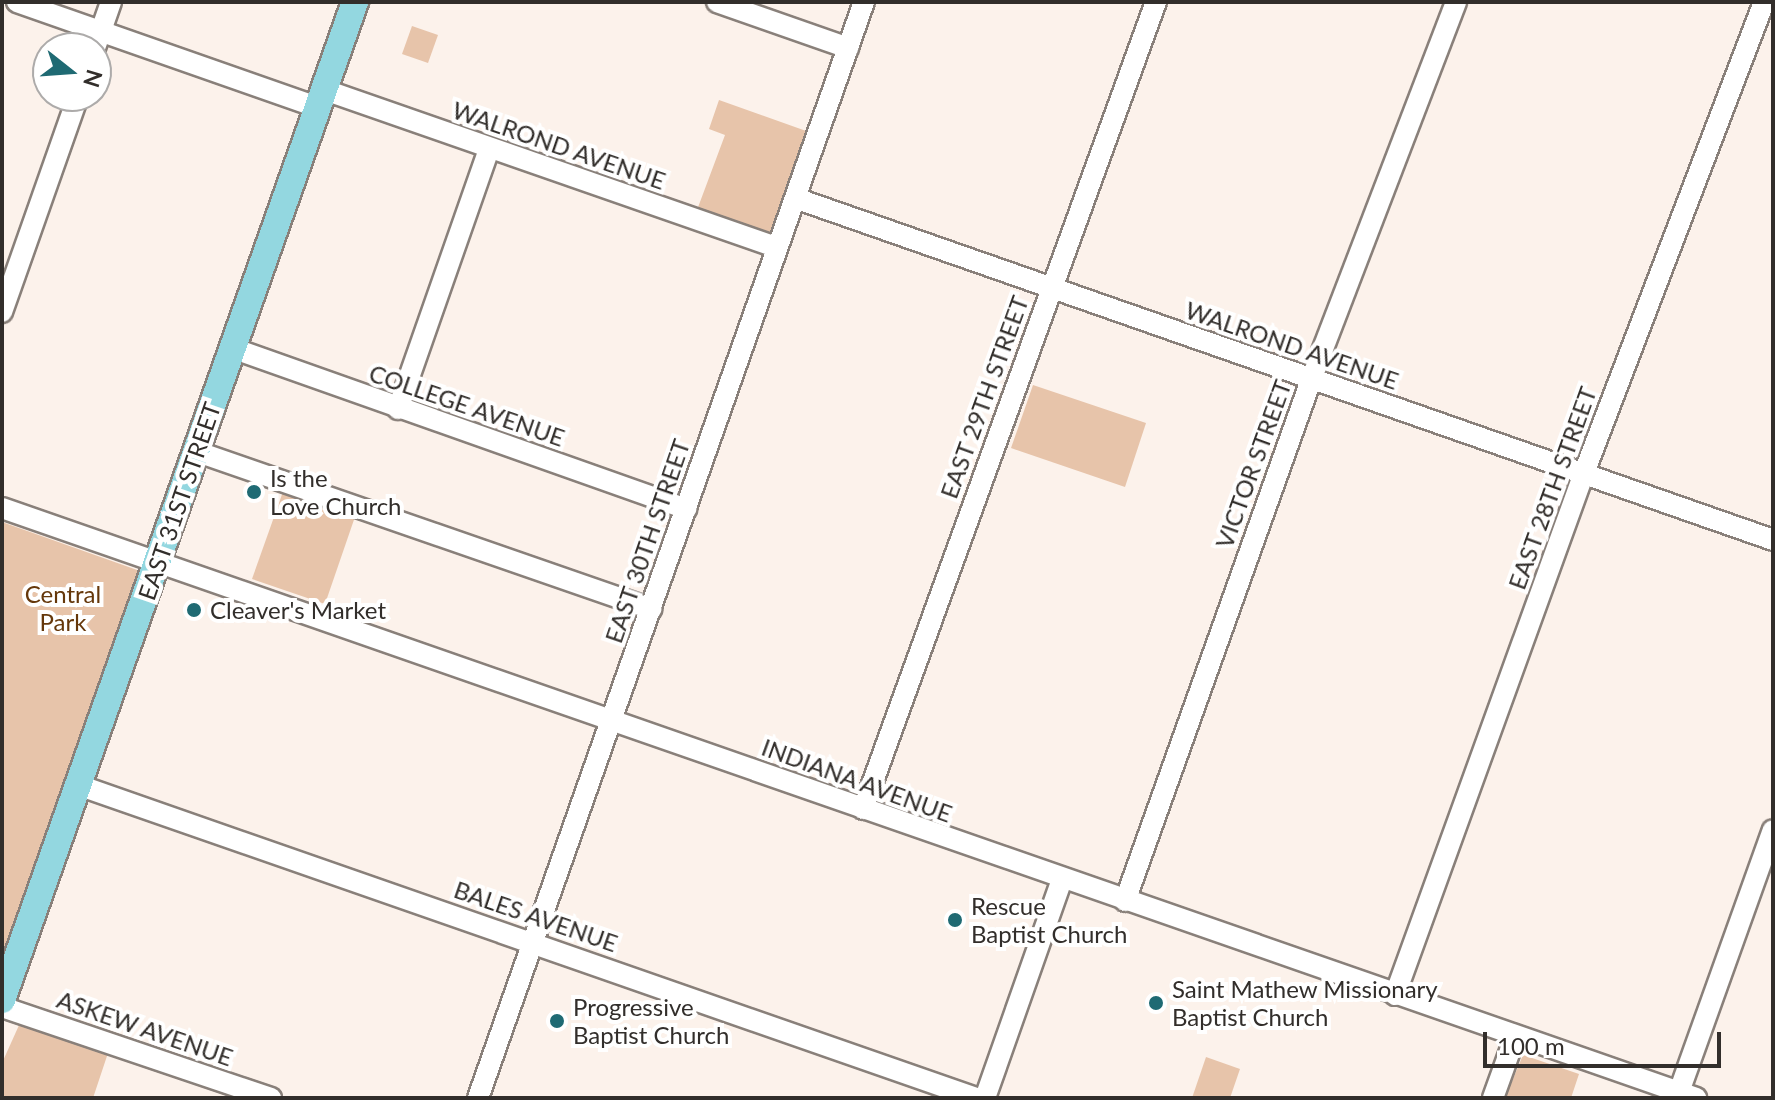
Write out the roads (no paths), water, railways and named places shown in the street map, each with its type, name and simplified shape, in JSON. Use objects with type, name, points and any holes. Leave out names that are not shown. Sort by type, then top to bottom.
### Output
[{"type":"main road","name":"EAST 31ST STREET","points":[[2,1000],[355,2]]},
{"type":"street","name":"WALROND AVENUE","points":[[17,2],[81,32]]},
{"type":"street","points":[[101,32],[111,2]]},
{"type":"street","points":[[717,2],[848,48]]},
{"type":"street","name":"EAST 30TH STREET","points":[[478,1098],[864,2]]},
{"type":"street","name":"EAST 29TH STREET","points":[[863,809],[1156,2]]},
{"type":"street","name":"VICTOR STREET","points":[[1125,901],[1311,380],[1456,2]]},
{"type":"street","points":[[1765,2],[1773,4]]},
{"type":"street","name":"EAST 28TH STREET","points":[[1395,995],[1584,473],[1765,2]]},
{"type":"street","name":"WALROND AVENUE","points":[[112,44],[322,99],[489,149],[776,247]]},
{"type":"street","points":[[2,312],[72,112]]},
{"type":"street","points":[[398,409],[489,149]]},
{"type":"street","name":"WALROND AVENUE","points":[[795,198],[1773,540]]},
{"type":"street","name":"COLLEGE AVENUE","points":[[232,348],[686,509]]},
{"type":"street","points":[[195,451],[651,609]]},
{"type":"street","name":"INDIANA AVENUE","points":[[2,508],[1688,1095]]},
{"type":"street","name":"BALES AVENUE","points":[[78,785],[976,1098]]},
{"type":"street","points":[[1688,1095],[1773,830]]},
{"type":"street","points":[[985,1098],[1062,879]]},
{"type":"street","name":"ASKEW AVENUE","points":[[2,1007],[271,1098]]},
{"type":"street","points":[[1493,1098],[1515,1037]]},
{"type":"place","name":"Is the Love Church","points":[[254,492]]},
{"type":"place","name":"Cleaver's Market","points":[[194,610]]},
{"type":"place","name":"Rescue Baptist Church","points":[[955,920]]},
{"type":"place","name":"Saint Mathew Missionary Baptist Church","points":[[1156,1003]]},
{"type":"place","name":"Progressive Baptist Church","points":[[557,1021]]},
{"type":"park label","name":"Central Park","points":[[63,608]]}]
